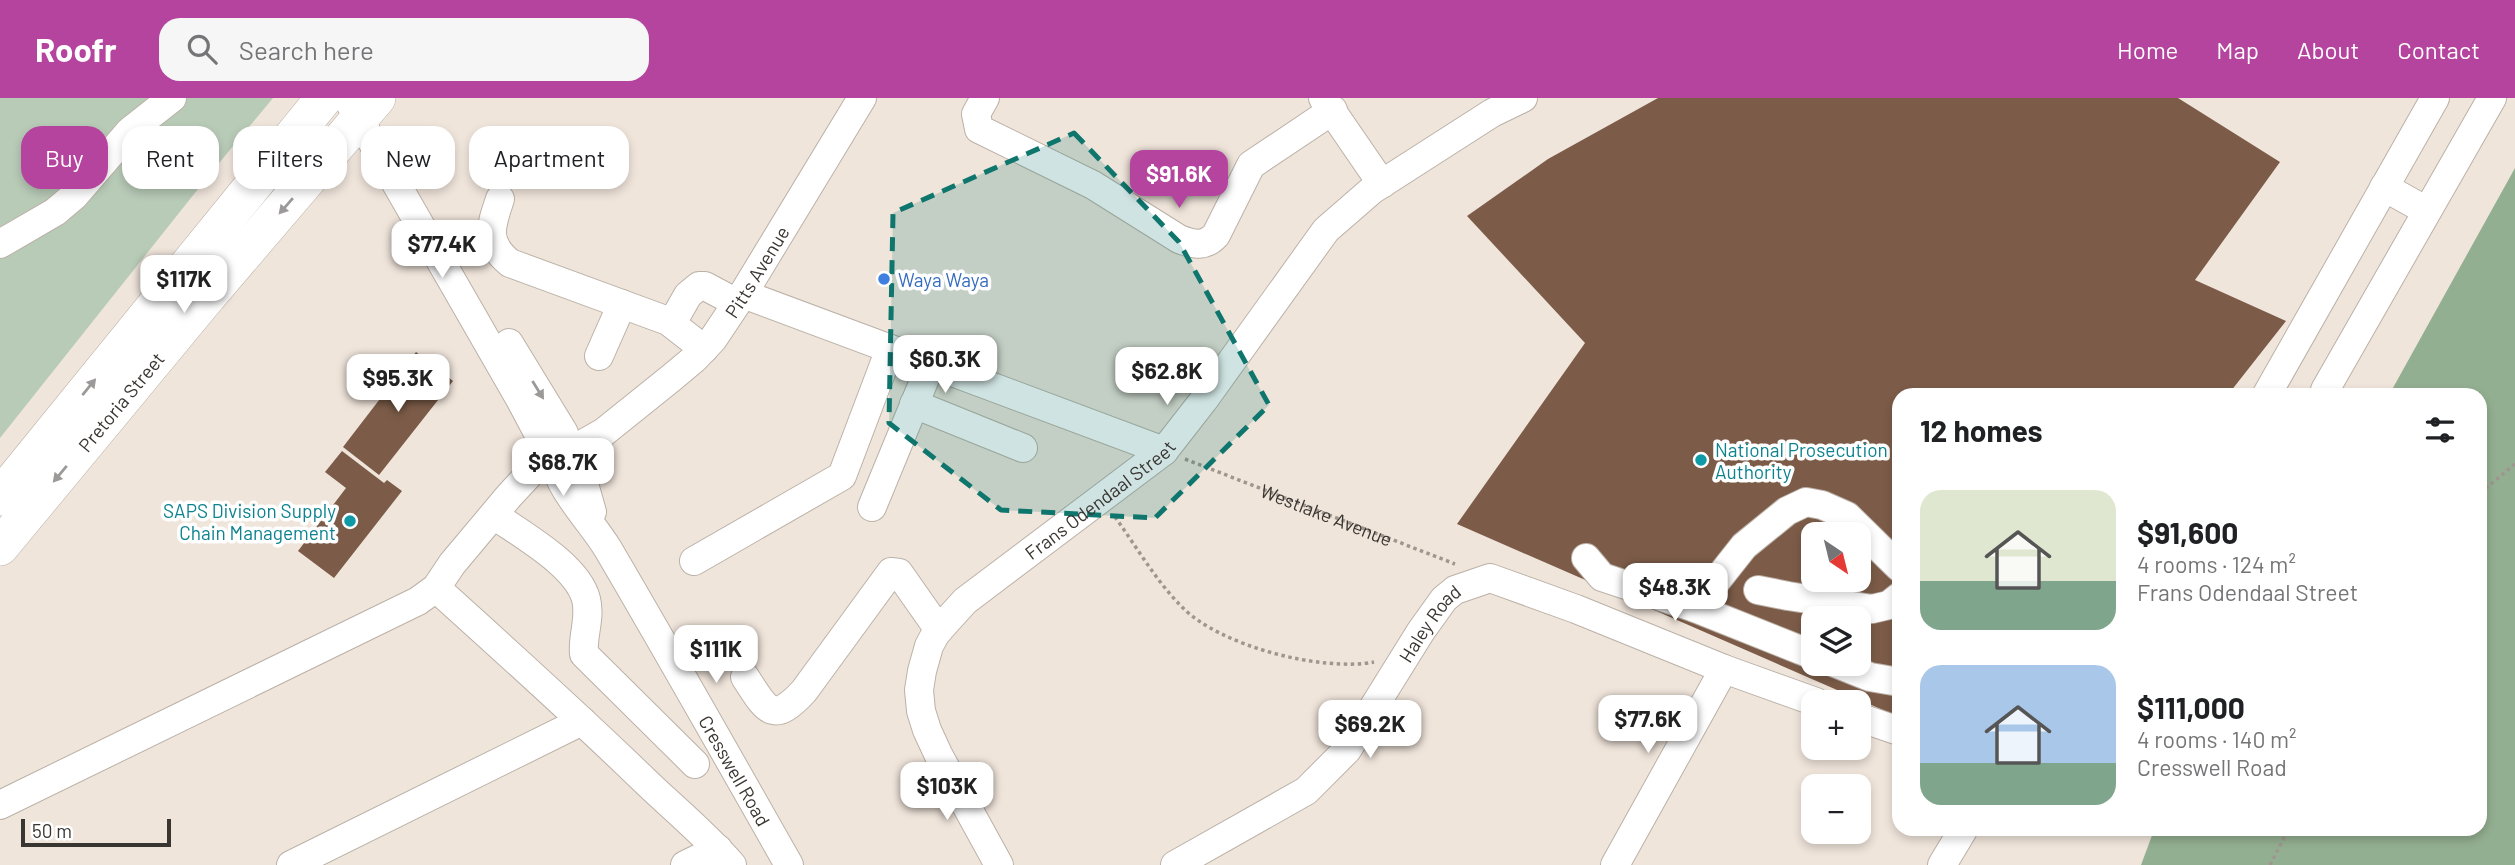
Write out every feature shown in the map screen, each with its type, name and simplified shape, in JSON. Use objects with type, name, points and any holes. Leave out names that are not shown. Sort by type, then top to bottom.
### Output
[{"type":"main road","name":"Pretoria Street","points":[[0,497],[324,98]]},
{"type":"main road","name":"Pretoria Street","points":[[0,547],[365,104]]},
{"type":"street","points":[[0,244],[55,212],[74,196],[130,131],[172,98]]},
{"type":"street","name":"Pitts Avenue","points":[[561,448],[598,421],[620,418],[704,349],[740,299],[862,98]]},
{"type":"street","points":[[985,98],[976,114],[979,129],[1093,185],[1179,239],[1192,244],[1210,242],[1216,235],[1251,165],[1328,104],[1382,184]]},
{"type":"street","name":"Frans Odendaal Street","points":[[999,865],[927,730],[919,690],[925,658],[939,629],[965,601],[1164,451],[1326,230],[1382,184],[1492,113],[1523,98]]},
{"type":"street","points":[[2271,388],[2435,98]]},
{"type":"street","points":[[2326,388],[2492,98]]},
{"type":"street","name":"Cresswell Road","points":[[365,104],[466,273],[561,448],[557,476],[598,531],[789,865]]},
{"type":"street","points":[[2384,187],[2427,211]]},
{"type":"street","points":[[500,200],[491,235],[500,255],[517,265],[672,323],[704,349]]},
{"type":"street","points":[[672,323],[688,295],[699,286],[705,286],[890,349],[1164,451]]},
{"type":"street","points":[[599,356],[622,304]]},
{"type":"street","points":[[694,561],[842,476],[890,349]]},
{"type":"street","points":[[872,507],[930,364]]},
{"type":"street","points":[[914,404],[1023,448]]},
{"type":"street","points":[[0,805],[401,611],[436,588],[452,564],[494,515],[561,448]]},
{"type":"street","points":[[1695,608],[1744,546],[1787,511],[1806,502],[1822,505],[1847,516],[1892,556]]},
{"type":"street","points":[[494,515],[566,568],[579,582],[586,601],[587,624],[582,642],[584,654],[695,764]]},
{"type":"street","points":[[1586,558],[1602,577],[1695,608],[1801,650]]},
{"type":"street","points":[[745,677],[765,707],[774,712],[792,705],[891,572],[898,573],[939,629]]},
{"type":"street","name":"Haley Road","points":[[1175,865],[1306,790],[1322,776],[1347,750],[1444,599],[1464,586],[1490,578],[1576,609],[1724,669]]},
{"type":"street","points":[[436,588],[582,721],[725,857]]},
{"type":"street","points":[[1758,590],[1872,609],[1892,603]]},
{"type":"street","points":[[1615,865],[1724,669],[1801,697]]},
{"type":"street","points":[[1868,676],[1892,683]]},
{"type":"street","points":[[292,865],[582,721]]},
{"type":"street","points":[[1871,721],[1892,729]]},
{"type":"street","points":[[1942,865],[1959,836]]},
{"type":"street","points":[[685,865],[725,857]]},
{"type":"path","name":"Westlake Avenue","points":[[1164,451],[1490,578]]},
{"type":"path","points":[[2487,486],[2515,464]]},
{"type":"path","points":[[1101,498],[1182,607],[1219,633],[1287,657],[1317,663],[1359,665],[1407,654]]},
{"type":"path","points":[[2270,865],[2285,836]]},
{"type":"highlighted area","points":[[1074,133],[1179,242],[1269,405],[1155,518],[1001,510],[889,423],[893,213]]},
{"type":"green space","points":[[0,98],[273,98],[250,126],[233,126],[233,146],[219,163],[219,126],[122,126],[122,189],[198,189],[0,438]]},
{"type":"green space","points":[[2515,168],[2515,865],[2141,865],[2152,836],[2487,836],[2487,388],[2393,388]]},
{"type":"building","name":"National Prosecution Authority","points":[[1658,98],[2178,98],[2280,162],[2195,280],[2286,321],[2233,388],[1892,388],[1892,714],[1871,705],[1871,690],[1837,690],[1805,676],[1871,676],[1871,606],[1801,606],[1801,674],[1457,524],[1585,343],[1467,216],[1548,159]]},
{"type":"building","points":[[416,352],[453,381],[379,475],[343,447]]},
{"type":"building","name":"SAPS Division Supply Chain Management","points":[[342,451],[384,483],[387,480],[402,491],[334,578],[298,551],[346,488],[325,472]]},
{"type":"place","name":"Waya Waya","points":[[884,279]]},
{"type":"place","name":"National Prosecution Authority","points":[[1701,460]]},
{"type":"place","name":"SAPS Division Supply Chain Management","points":[[350,521]]}]
